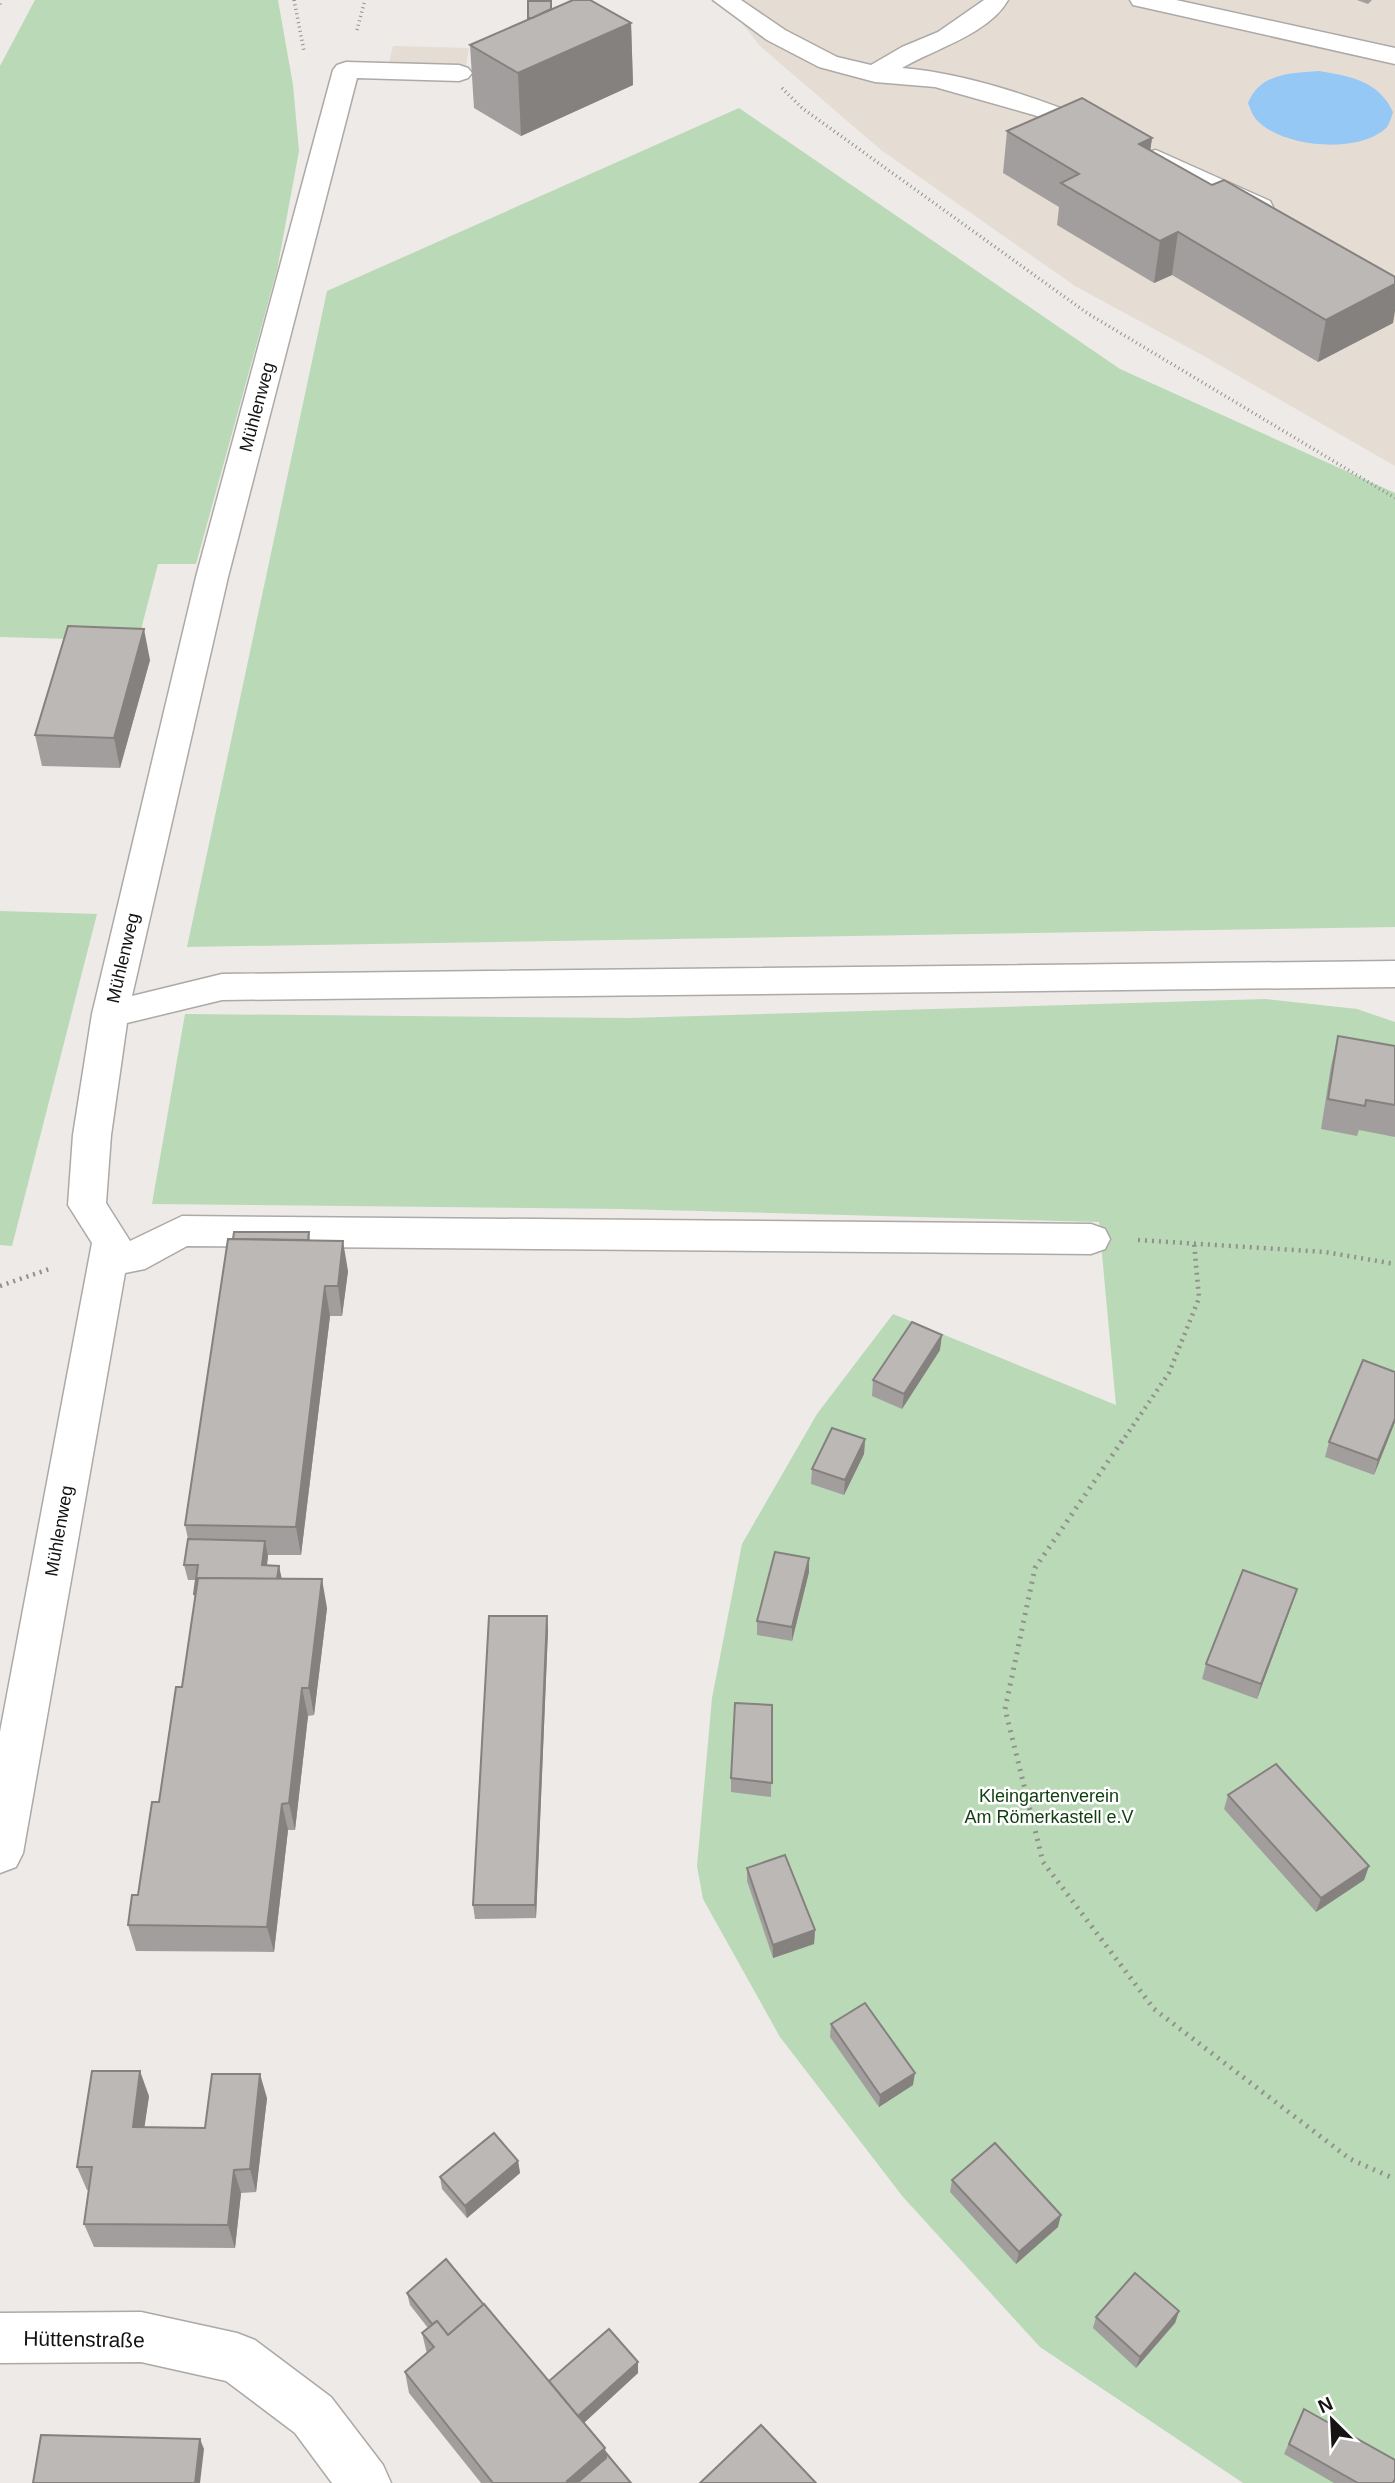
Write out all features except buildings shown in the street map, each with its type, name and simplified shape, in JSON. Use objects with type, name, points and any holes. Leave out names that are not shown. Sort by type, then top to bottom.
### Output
[{"type":"street","points":[[725,0],[776,34],[828,62],[876,74],[937,79],[1043,110],[1122,142],[1286,222]]},
{"type":"street","points":[[876,74],[911,52],[947,37],[992,7],[996,0]]},
{"type":"street","points":[[1142,0],[1395,55]]},
{"type":"street","name":"Mühlenweg","points":[[0,1853],[111,1242],[87,1205],[92,1135],[110,1014],[212,577],[346,70],[459,73]]},
{"type":"street","points":[[110,1014],[222,987],[1395,974]]},
{"type":"street","points":[[108,1259],[131,1258],[182,1231],[1091,1239]]},
{"type":"street","name":"Hüttenstraße","points":[[0,2337],[141,2337],[237,2358],[313,2415],[365,2483]]},
{"type":"path","points":[[774,81],[802,108],[1087,313],[1395,498]]},
{"type":"path","points":[[1395,1264],[1325,1252],[1194,1242],[1199,1298],[1169,1373],[1035,1568],[1005,1709],[1043,1862],[1154,2009],[1350,2159],[1395,2179]]},
{"type":"shaded area","points":[[724,0],[1395,0],[1395,466],[1202,355],[1075,286],[881,150],[760,46]]},
{"type":"shaded area","points":[[393,46],[469,48],[466,65],[389,63]]},
{"type":"green space","points":[[35,0],[278,0],[293,85],[299,151],[277,270],[196,564],[158,564],[138,641],[0,637],[0,66]]},
{"type":"green space","points":[[739,108],[1120,369],[1395,493],[1395,927],[187,947],[327,291]]},
{"type":"green space","points":[[0,911],[97,914],[12,1246],[0,1245]]},
{"type":"green space","name":"Kleingartenverein Am Römerkastell e.V","points":[[1265,999],[1357,1009],[1395,1022],[1395,2483],[1243,2483],[1040,2347],[903,2197],[780,2037],[703,1899],[697,1866],[712,1698],[742,1544],[817,1414],[893,1314],[1116,1405],[1099,1222],[622,1209],[152,1204],[185,1014],[630,1018]]},
{"type":"water","points":[[1319,71],[1352,78],[1380,93],[1393,112],[1387,127],[1375,136],[1358,142],[1320,144],[1282,136],[1266,128],[1255,118],[1248,103],[1253,93],[1268,80],[1277,76]]}]
